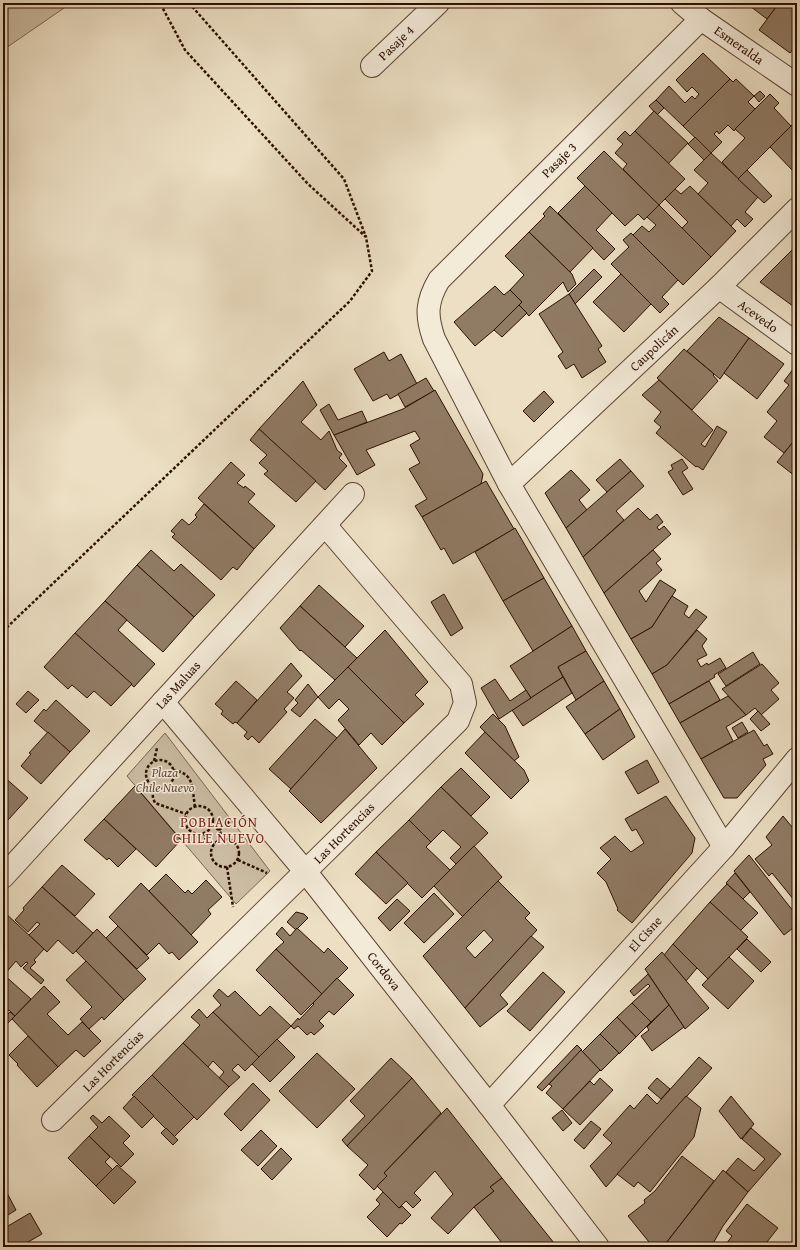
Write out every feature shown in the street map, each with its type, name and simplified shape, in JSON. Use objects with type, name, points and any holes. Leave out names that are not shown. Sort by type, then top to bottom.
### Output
[{"type":"street","name":"Pasaje 4","points":[[372,66],[438,3]]},
{"type":"street","name":"Esmeralda","points":[[682,3],[700,19],[797,85]]},
{"type":"street","name":"Pasaje 3","points":[[509,484],[434,339],[429,324],[428,309],[433,291],[439,280],[700,19]]},
{"type":"street","name":"Caupolicán","points":[[509,484],[719,287],[797,210]]},
{"type":"street","name":"Acevedo","points":[[719,287],[797,344]]},
{"type":"street","points":[[509,484],[724,847]]},
{"type":"street","name":"Las Maluas","points":[[3,877],[353,494]]},
{"type":"street","name":"Las Hortencias","points":[[53,1120],[458,721],[465,703],[461,684],[325,525]]},
{"type":"street","name":"Cordova","points":[[163,702],[305,871],[490,1105],[598,1247]]},
{"type":"street","name":"El Cisne","points":[[490,1105],[724,847],[797,759]]},
{"type":"path","points":[[160,3],[185,50],[308,184],[366,237]]},
{"type":"path","points":[[3,631],[350,301],[372,271],[366,237],[344,179],[189,3]]},
{"type":"path","points":[[161,760],[168,762],[174,775],[171,782],[158,788],[152,785],[147,779],[146,772],[148,765],[154,761],[161,760]]},
{"type":"path","points":[[173,770],[185,773],[190,778],[195,807]]},
{"type":"path","points":[[152,785],[155,803],[186,814]]},
{"type":"path","points":[[195,807],[205,807],[211,812],[214,820],[212,828],[205,834],[201,835],[189,831],[185,824],[186,814],[189,810],[195,807]]},
{"type":"path","points":[[219,830],[235,816]]},
{"type":"path","points":[[212,826],[219,830],[223,838]]},
{"type":"path","points":[[205,834],[206,841],[209,844],[214,845]]},
{"type":"path","points":[[223,838],[231,839],[237,844],[240,852],[238,860],[233,865],[227,867],[215,863],[211,856],[211,848],[214,845],[215,842],[223,838]]},
{"type":"path","points":[[238,860],[270,875]]},
{"type":"path","points":[[227,867],[233,908]]},
{"type":"green space","points":[[3,3],[60,3],[64,8],[3,50]]},
{"type":"green space","name":"Plaza Chile Nuevo","points":[[165,733],[270,871],[236,904],[127,776]]},
{"type":"building","points":[[746,3],[779,3],[767,19]]},
{"type":"building","points":[[779,3],[797,3],[797,44],[790,53],[759,30]]},
{"type":"building","points":[[703,53],[730,79],[683,126],[656,100],[669,86],[685,103],[692,96],[695,99],[699,94],[692,87],[687,92],[676,80]]},
{"type":"building","points":[[730,79],[733,82],[736,79],[754,96],[748,102],[755,109],[734,131],[728,125],[719,134],[717,131],[714,134],[722,142],[711,153],[683,126]]},
{"type":"building","points":[[760,91],[765,96],[759,102],[754,96]]},
{"type":"building","points":[[770,94],[779,103],[774,108],[791,126],[738,179],[722,162],[745,138],[735,129]]},
{"type":"building","points":[[656,100],[664,108],[657,115],[649,106]]},
{"type":"building","points":[[654,111],[688,143],[668,164],[635,131]]},
{"type":"building","points":[[797,120],[797,169],[794,172],[770,147]]},
{"type":"building","points":[[625,131],[630,136],[635,131],[685,179],[659,205],[623,169],[627,164],[615,153],[623,144],[617,139]]},
{"type":"building","points":[[695,137],[711,153],[704,160],[688,144]]},
{"type":"building","points":[[604,151],[659,205],[644,220],[638,214],[625,226],[577,178]]},
{"type":"building","points":[[711,153],[758,197],[745,212],[753,219],[745,227],[737,219],[731,226],[698,194],[708,183],[694,170]]},
{"type":"building","points":[[747,170],[772,196],[764,203],[738,179]]},
{"type":"building","points":[[585,186],[612,213],[596,230],[615,249],[604,260],[558,213]]},
{"type":"building","points":[[690,186],[736,231],[711,257],[682,228],[688,222],[665,199],[675,189],[681,194]]},
{"type":"building","points":[[659,205],[711,257],[683,285],[633,235],[642,226],[649,232],[656,225],[647,217]]},
{"type":"building","points":[[550,206],[593,248],[570,272],[529,232],[545,216],[543,214]]},
{"type":"building","points":[[529,232],[572,274],[576,284],[568,292],[563,282],[529,316],[519,305],[522,302],[510,290],[524,275],[505,256]]},
{"type":"building","points":[[631,233],[678,280],[662,297],[669,304],[660,313],[611,264],[629,247],[623,240]]},
{"type":"building","points":[[797,245],[797,309],[760,282]]},
{"type":"building","points":[[594,269],[602,277],[575,304],[569,294]]},
{"type":"building","points":[[621,274],[651,304],[624,332],[593,302]]},
{"type":"building","points":[[495,286],[504,295],[510,290],[522,302],[494,330],[475,346],[454,322]]},
{"type":"building","points":[[569,294],[602,346],[598,349],[606,362],[582,378],[574,364],[566,369],[558,356],[563,352],[539,314]]},
{"type":"building","points":[[519,305],[527,313],[502,337],[494,330]]},
{"type":"building","points":[[719,317],[749,338],[720,379],[687,351]]},
{"type":"building","points":[[749,338],[784,364],[757,399],[724,373]]},
{"type":"building","points":[[684,349],[714,374],[713,375],[718,381],[692,410],[657,378]]},
{"type":"building","points":[[384,352],[389,361],[401,354],[417,384],[390,399],[387,394],[373,401],[354,369]]},
{"type":"building","points":[[794,368],[797,370],[797,437],[784,453],[764,437],[777,421],[767,412],[789,385],[784,381]]},
{"type":"building","points":[[426,378],[434,391],[405,407],[398,394]]},
{"type":"building","points":[[659,380],[713,430],[701,444],[705,447],[717,426],[727,432],[703,470],[697,466],[696,467],[656,433],[661,427],[654,421],[661,412],[642,395]]},
{"type":"building","points":[[303,381],[317,405],[301,422],[321,440],[329,431],[337,450],[342,454],[339,458],[347,466],[325,490],[259,429]]},
{"type":"building","points":[[435,390],[483,474],[481,484],[422,517],[415,506],[427,499],[409,469],[420,463],[410,445],[420,439],[415,431],[366,450],[375,465],[357,475],[334,435],[403,409]]},
{"type":"building","points":[[544,391],[554,402],[534,422],[523,411]]},
{"type":"building","points":[[329,404],[338,420],[362,411],[367,422],[334,435],[320,410]]},
{"type":"building","points":[[259,429],[316,481],[296,502],[264,474],[268,471],[259,463],[267,455],[250,440]]},
{"type":"building","points":[[797,437],[797,474],[795,476],[777,462]]},
{"type":"building","points":[[620,459],[631,471],[607,492],[596,480]]},
{"type":"building","points":[[682,459],[688,468],[682,472],[693,489],[683,495],[668,472],[673,469],[671,465]]},
{"type":"building","points":[[231,462],[245,475],[237,483],[244,488],[245,486],[255,494],[248,502],[275,526],[254,549],[198,498]]},
{"type":"building","points":[[571,470],[590,490],[579,500],[587,510],[566,528],[545,493]]},
{"type":"building","points":[[631,471],[644,486],[616,511],[624,520],[583,557],[566,528]]},
{"type":"building","points":[[486,481],[514,529],[453,564],[444,548],[441,550],[422,517]]},
{"type":"building","points":[[204,504],[254,549],[237,570],[233,567],[221,580],[172,537],[175,534],[171,531],[182,519],[189,525],[197,517],[195,515]]},
{"type":"building","points":[[638,508],[650,520],[657,514],[663,522],[657,527],[659,530],[664,526],[671,534],[604,593],[583,557]]},
{"type":"building","points":[[515,528],[544,578],[503,601],[475,552]]},
{"type":"building","points":[[151,550],[174,571],[181,564],[215,595],[194,617],[137,565]]},
{"type":"building","points":[[653,550],[661,559],[656,563],[662,570],[639,591],[646,602],[660,580],[676,590],[652,627],[631,639],[604,593]]},
{"type":"building","points":[[137,565],[194,617],[163,652],[105,601]]},
{"type":"building","points":[[544,578],[572,626],[533,651],[503,601]]},
{"type":"building","points":[[319,585],[364,626],[345,647],[300,606]]},
{"type":"building","points":[[444,594],[463,628],[451,636],[431,602]]},
{"type":"building","points":[[672,596],[688,606],[684,614],[689,618],[696,609],[707,617],[667,665],[652,674],[631,639],[652,627]]},
{"type":"building","points":[[105,601],[127,620],[118,630],[155,664],[134,687],[75,633]]},
{"type":"building","points":[[300,606],[357,658],[335,680],[301,650],[300,651],[280,628]]},
{"type":"building","points":[[572,626],[586,651],[558,667],[563,677],[531,698],[510,666]]},
{"type":"building","points":[[385,630],[428,682],[415,695],[424,704],[404,723],[348,667]]},
{"type":"building","points":[[697,630],[707,639],[702,646],[707,655],[697,660],[701,667],[720,658],[726,668],[714,675],[715,677],[669,704],[652,674],[667,665]]},
{"type":"building","points":[[75,633],[132,684],[111,706],[94,691],[87,698],[72,685],[68,689],[44,667]]},
{"type":"building","points":[[586,651],[604,681],[576,700],[558,667]]},
{"type":"building","points":[[753,652],[760,664],[726,686],[718,674]]},
{"type":"building","points":[[291,663],[302,676],[287,692],[294,698],[284,709],[287,712],[259,743],[252,736],[248,740],[244,736],[247,732],[237,723]]},
{"type":"building","points":[[762,664],[779,683],[771,690],[779,699],[761,715],[755,708],[746,715],[722,689]]},
{"type":"building","points":[[348,667],[404,723],[382,745],[371,733],[359,745],[338,720],[349,709],[339,699],[329,709],[318,697]]},
{"type":"building","points":[[563,677],[572,693],[523,726],[512,710]]},
{"type":"building","points":[[495,679],[510,701],[526,690],[531,698],[499,719],[481,688]]},
{"type":"building","points":[[236,681],[257,700],[237,723],[235,722],[233,724],[221,714],[223,711],[215,704]]},
{"type":"building","points":[[604,681],[620,709],[585,734],[566,707]]},
{"type":"building","points":[[709,681],[720,700],[680,723],[669,704]]},
{"type":"building","points":[[308,684],[318,697],[300,717],[291,710],[298,703],[295,700]]},
{"type":"building","points":[[28,691],[39,700],[26,713],[16,704]]},
{"type":"building","points":[[728,696],[746,715],[726,727],[733,741],[701,759],[680,723]]},
{"type":"building","points":[[56,700],[90,731],[70,752],[34,721],[44,709],[46,711]]},
{"type":"building","points":[[620,709],[635,737],[603,760],[585,734]]},
{"type":"building","points":[[758,711],[770,724],[761,731],[750,719]]},
{"type":"building","points":[[493,714],[505,726],[519,757],[514,761],[480,727]]},
{"type":"building","points":[[315,719],[337,738],[291,789],[269,769]]},
{"type":"building","points":[[742,722],[748,732],[738,738],[732,728]]},
{"type":"building","points":[[345,729],[377,768],[321,823],[289,791]]},
{"type":"building","points":[[754,730],[764,746],[767,744],[773,754],[763,759],[766,765],[737,798],[724,798],[701,759]]},
{"type":"building","points":[[48,732],[70,752],[41,784],[21,766],[31,754],[29,753]]},
{"type":"building","points":[[485,732],[524,770],[529,781],[511,799],[465,753]]},
{"type":"building","points":[[647,760],[659,782],[638,794],[625,772]]},
{"type":"building","points":[[461,768],[490,797],[471,816],[441,787]]},
{"type":"building","points":[[3,776],[28,798],[8,820],[3,816]]},
{"type":"building","points":[[135,786],[181,840],[156,867],[104,819]]},
{"type":"building","points":[[441,787],[488,833],[456,864],[450,858],[461,847],[443,830],[431,842],[409,820]]},
{"type":"building","points":[[666,796],[695,838],[692,853],[632,923],[617,910],[618,909],[606,882],[597,873],[611,859],[600,848],[615,836],[631,852],[644,843],[636,829],[632,831],[625,819]]},
{"type":"building","points":[[783,816],[797,833],[797,898],[794,900],[772,873],[769,876],[755,859],[772,845],[766,837]]},
{"type":"building","points":[[104,819],[136,849],[118,867],[109,858],[107,860],[84,840]]},
{"type":"building","points":[[409,820],[431,842],[426,847],[450,870],[422,898],[376,852]]},
{"type":"building","points":[[474,846],[502,877],[463,917],[434,886]]},
{"type":"building","points":[[376,852],[408,883],[386,904],[355,874]]},
{"type":"building","points":[[749,855],[797,916],[797,925],[784,935],[734,871]]},
{"type":"building","points":[[62,865],[95,894],[75,916],[42,887]]},
{"type":"building","points":[[735,873],[750,892],[743,899],[726,883]]},
{"type":"building","points":[[166,874],[185,893],[188,890],[192,894],[206,880],[222,897],[208,910],[211,914],[191,935],[149,891]]},
{"type":"building","points":[[498,881],[530,913],[525,918],[537,930],[465,1008],[423,956]],"holes":[[[484,930],[493,940],[475,958],[466,948]]]},
{"type":"building","points":[[141,883],[198,942],[179,960],[172,952],[169,954],[159,943],[147,955],[109,917]]},
{"type":"building","points":[[727,884],[758,913],[740,931],[710,902]]},
{"type":"building","points":[[42,887],[93,933],[73,954],[58,940],[47,952],[29,935],[40,924],[37,922],[28,932],[15,920],[24,910],[23,908]]},
{"type":"building","points":[[434,893],[454,914],[424,943],[404,923]]},
{"type":"building","points":[[397,899],[410,911],[390,931],[378,918]]},
{"type":"building","points":[[710,902],[748,937],[708,979],[673,944]]},
{"type":"building","points":[[3,911],[44,949],[34,960],[36,962],[30,968],[44,980],[41,984],[23,968],[28,963],[26,962],[21,967],[16,961],[4,975],[3,974]]},
{"type":"building","points":[[296,912],[304,914],[308,918],[296,930],[287,922]]},
{"type":"building","points":[[118,926],[149,958],[137,969],[106,938]]},
{"type":"building","points":[[282,927],[290,936],[297,928],[324,953],[328,948],[348,968],[322,994],[276,949],[284,942],[276,934]]},
{"type":"building","points":[[97,929],[146,979],[124,1000],[76,951]]},
{"type":"building","points":[[531,936],[544,947],[500,995],[508,1004],[480,1027],[465,1008]]},
{"type":"building","points":[[747,939],[771,962],[761,972],[737,949]]},
{"type":"building","points":[[673,944],[697,968],[686,981],[664,955]]},
{"type":"building","points":[[276,949],[322,994],[301,1015],[256,970]]},
{"type":"building","points":[[662,952],[709,1008],[685,1029],[645,969]]},
{"type":"building","points":[[729,957],[754,981],[728,1009],[702,985]]},
{"type":"building","points":[[86,961],[124,1000],[104,1020],[102,1017],[89,1029],[80,1019],[92,1007],[66,980]]},
{"type":"building","points":[[543,972],[565,992],[530,1031],[507,1011]]},
{"type":"building","points":[[3,974],[31,999],[15,1016],[9,1010],[3,1016]]},
{"type":"building","points":[[648,974],[669,1005],[651,1022],[632,1003],[650,986],[648,984],[634,996],[630,991]]},
{"type":"building","points":[[337,978],[354,995],[334,1015],[329,1011],[319,1021],[324,1026],[314,1035],[311,1032],[307,1035],[298,1026],[294,1029],[291,1026],[298,1018],[299,1020]]},
{"type":"building","points":[[44,986],[60,1002],[47,1014],[68,1035],[82,1022],[101,1041],[84,1057],[76,1050],[58,1067],[12,1019]]},
{"type":"building","points":[[219,989],[228,997],[235,991],[260,1016],[270,1006],[291,1026],[259,1057],[213,1012],[221,1005],[213,996]]},
{"type":"building","points":[[632,1003],[651,1022],[636,1037],[617,1017]]},
{"type":"building","points":[[669,1005],[684,1027],[652,1051],[641,1036],[649,1030],[647,1027]]},
{"type":"building","points":[[199,1009],[207,1018],[213,1012],[259,1057],[245,1071],[238,1064],[232,1070],[240,1077],[229,1087],[219,1078],[224,1072],[213,1061],[208,1067],[183,1043],[200,1025],[191,1017]]},
{"type":"building","points":[[10,1012],[15,1016],[7,1024],[3,1021],[3,1019]]},
{"type":"building","points":[[617,1017],[636,1037],[619,1054],[600,1034]]},
{"type":"building","points":[[600,1034],[619,1053],[601,1071],[582,1052]]},
{"type":"building","points":[[28,1036],[58,1067],[37,1087],[9,1055]]},
{"type":"building","points":[[277,1039],[295,1057],[270,1082],[252,1064]]},
{"type":"building","points":[[183,1043],[229,1087],[197,1120],[152,1075]]},
{"type":"building","points":[[577,1045],[582,1050],[542,1091],[537,1087]]},
{"type":"building","points":[[581,1050],[600,1070],[563,1109],[546,1093],[552,1086],[549,1084]]},
{"type":"building","points":[[317,1053],[355,1089],[317,1128],[279,1091]]},
{"type":"building","points":[[699,1057],[712,1068],[606,1187],[590,1166],[612,1143],[603,1135],[630,1105],[634,1109],[647,1094],[657,1104]]},
{"type":"building","points":[[391,1058],[412,1078],[347,1146],[342,1140],[365,1116],[350,1101]]},
{"type":"building","points":[[152,1075],[194,1117],[174,1137],[132,1095]]},
{"type":"building","points":[[412,1078],[441,1113],[384,1173],[387,1176],[374,1190],[359,1175],[368,1165],[347,1146]]},
{"type":"building","points":[[600,1078],[613,1090],[580,1125],[563,1109],[590,1081],[594,1085]]},
{"type":"building","points":[[657,1078],[670,1089],[661,1099],[648,1088]]},
{"type":"building","points":[[253,1083],[270,1100],[241,1131],[224,1114]]},
{"type":"building","points":[[134,1096],[154,1116],[142,1128],[123,1108]]},
{"type":"building","points":[[686,1096],[701,1108],[694,1137],[650,1192],[638,1182],[634,1187],[617,1174]]},
{"type":"building","points":[[731,1096],[754,1124],[741,1139],[719,1111]]},
{"type":"building","points":[[447,1108],[502,1178],[490,1187],[494,1191],[474,1207],[448,1234],[431,1218],[453,1194],[435,1171],[414,1193],[421,1200],[413,1208],[406,1201],[399,1208],[377,1186],[387,1176],[384,1173]]},
{"type":"building","points":[[562,1110],[572,1123],[563,1131],[552,1118]]},
{"type":"building","points":[[93,1115],[102,1123],[109,1116],[130,1136],[123,1143],[134,1154],[121,1167],[89,1136],[98,1127],[90,1118]]},
{"type":"building","points":[[591,1121],[601,1129],[584,1149],[574,1140]]},
{"type":"building","points":[[166,1128],[178,1140],[173,1145],[161,1133]]},
{"type":"building","points":[[751,1128],[781,1154],[748,1192],[726,1172],[738,1158],[754,1171],[765,1159],[742,1139]]},
{"type":"building","points":[[261,1130],[277,1146],[258,1166],[241,1150]]},
{"type":"building","points":[[89,1136],[110,1157],[105,1162],[113,1170],[96,1186],[68,1158]]},
{"type":"building","points":[[281,1148],[292,1159],[272,1180],[261,1169]]},
{"type":"building","points":[[682,1156],[714,1181],[663,1247],[653,1247],[628,1216],[645,1203],[644,1200],[655,1191]]},
{"type":"building","points":[[117,1165],[136,1182],[114,1204],[96,1186]]},
{"type":"building","points":[[723,1170],[748,1192],[723,1226],[711,1247],[663,1247]]},
{"type":"building","points":[[502,1178],[554,1243],[550,1247],[505,1247],[474,1207],[494,1191],[490,1187]]},
{"type":"building","points":[[6,1191],[16,1210],[3,1218],[3,1192]]},
{"type":"building","points":[[383,1192],[399,1208],[402,1206],[411,1215],[402,1224],[400,1223],[387,1237],[367,1217],[380,1204],[376,1200]]},
{"type":"building","points":[[747,1204],[778,1228],[763,1247],[724,1247],[732,1236],[726,1231]]},
{"type":"building","points":[[30,1213],[42,1234],[28,1242],[30,1247],[3,1247],[3,1229]]},
{"type":"district","name":"POBLACIÓN CHILE NUEVO","points":[[219,830]]}]
